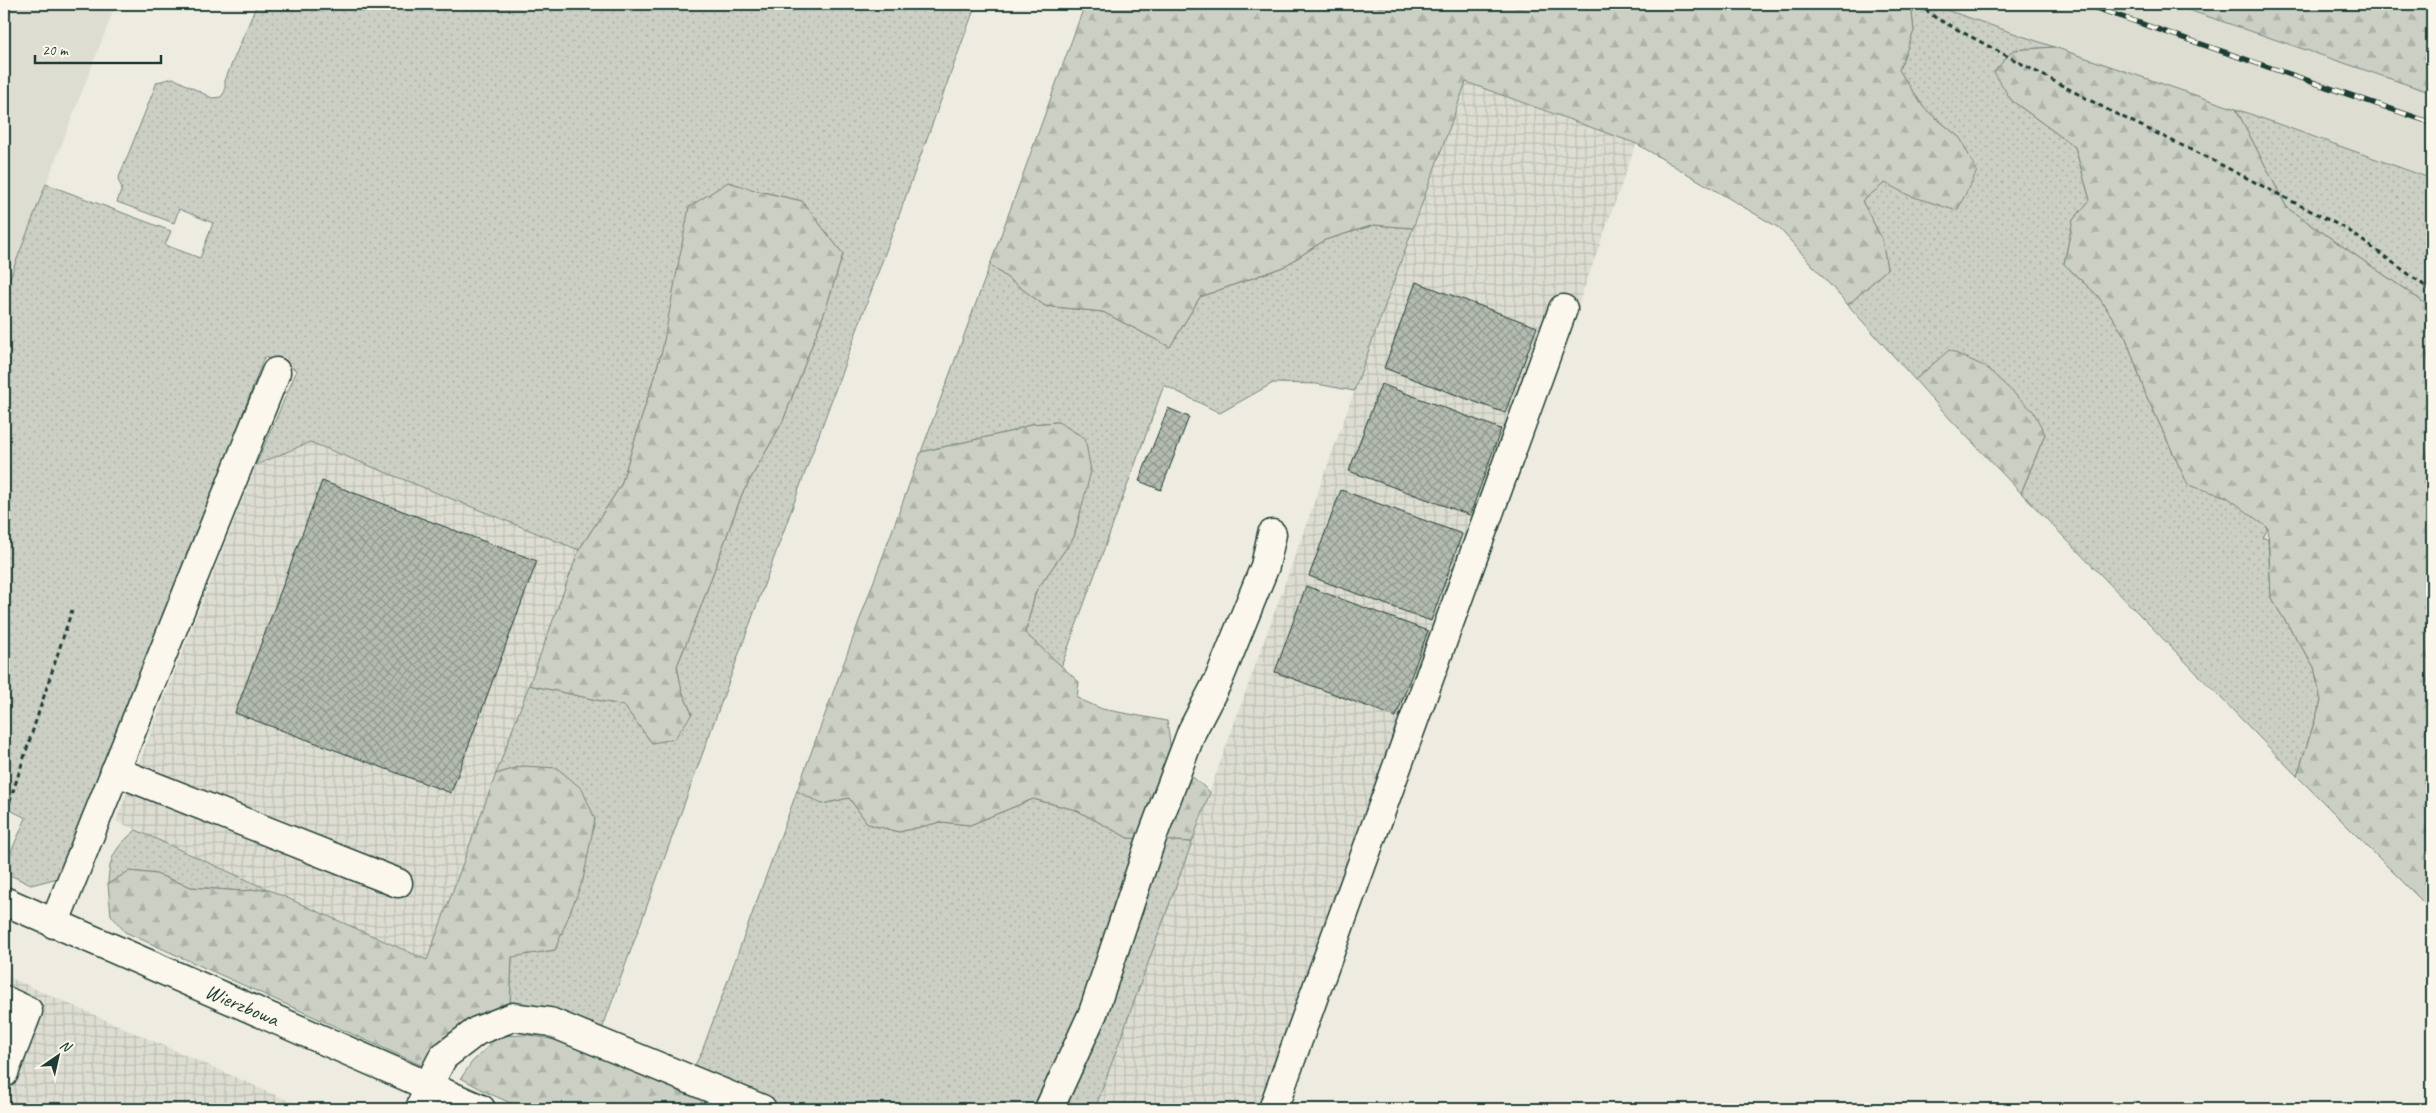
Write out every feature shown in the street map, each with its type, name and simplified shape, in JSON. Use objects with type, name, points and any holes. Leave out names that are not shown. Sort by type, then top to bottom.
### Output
[{"type":"street","points":[[1273,1109],[1563,309]]},
{"type":"street","points":[[54,924],[276,372]]},
{"type":"street","points":[[1049,1109],[1093,1013],[1151,840],[1192,731],[1219,679],[1261,575],[1272,534]]},
{"type":"street","points":[[115,771],[398,883]]},
{"type":"street","name":"Wierzbowa","points":[[4,901],[424,1098],[481,1109]]},
{"type":"street","points":[[4,1000],[28,1011],[4,1073]]},
{"type":"street","points":[[424,1098],[443,1057],[477,1031],[513,1017],[550,1022],[762,1109]]},
{"type":"path","points":[[1918,4],[1936,18],[1977,38],[2110,111],[2206,157],[2348,230],[2432,290]]},
{"type":"path","points":[[4,819],[72,610]]},
{"type":"shaded area","points":[[4,4],[116,4],[4,293]]},
{"type":"shaded area","points":[[1929,4],[2171,4],[2432,93],[2432,179]]},
{"type":"shaded area","points":[[1466,82],[1636,144],[1289,1109],[1095,1109]]},
{"type":"shaded area","points":[[310,442],[579,550],[427,960],[116,821],[256,465]]},
{"type":"shaded area","points":[[4,975],[307,1109],[4,1109]]},
{"type":"green space","points":[[257,4],[976,4],[601,1032],[510,1006],[512,956],[555,950],[566,920],[523,766],[496,774],[529,685],[624,706],[652,743],[692,714],[682,691],[677,666],[742,494],[783,421],[825,311],[843,254],[802,201],[728,182],[662,351],[621,485],[579,550],[310,442],[256,465],[297,370],[264,357],[89,827],[58,878],[31,885],[10,875],[6,863],[26,818],[4,807],[4,293],[46,184],[171,231],[165,245],[200,258],[213,223],[179,209],[174,223],[117,202],[122,188],[118,180],[157,82],[173,78],[212,98],[221,97],[225,91],[225,80]]},
{"type":"green space","points":[[1085,4],[1911,4],[1914,31],[1899,70],[1924,108],[1960,138],[1977,171],[1957,211],[1908,195],[1885,183],[1862,201],[1882,239],[1887,269],[1848,305],[1779,228],[1637,144],[1466,82],[1413,228],[1374,225],[1325,240],[1283,267],[1200,297],[1170,347],[1103,312],[1045,306],[990,265]]},
{"type":"green space","points":[[1911,4],[1929,4],[2054,47],[2013,50],[2011,100],[2075,147],[2090,200],[2073,220],[2064,264],[2098,296],[2126,338],[2146,395],[2188,485],[2227,496],[2268,528],[2263,538],[2268,538],[2271,598],[2314,667],[2321,701],[2297,776],[2021,493],[2045,434],[1949,351],[1915,380],[1848,305],[1887,269],[1882,239],[1862,201],[1885,182],[1908,195],[1960,138],[1924,108],[1898,70],[1914,31]]},
{"type":"green space","points":[[2171,4],[2432,4],[2432,93]]},
{"type":"green space","points":[[2054,47],[2236,109],[2287,208],[2432,308],[2432,903],[2428,907],[2297,776],[2321,701],[2314,667],[2271,598],[2268,528],[2227,497],[2188,485],[2146,395],[2126,338],[2098,296],[2064,264],[2073,220],[2090,200],[2075,147],[2011,100],[1994,72],[2013,50]]},
{"type":"green space","points":[[2236,109],[2432,179],[2432,308],[2287,208]]},
{"type":"green space","points":[[728,182],[802,201],[843,254],[825,311],[783,421],[742,494],[677,666],[682,691],[692,714],[674,739],[652,743],[624,706],[529,685],[579,550],[621,485],[662,351],[689,207]]},
{"type":"green space","points":[[1374,225],[1413,228],[1354,391],[1317,384],[1273,383],[1220,413],[1164,385],[1061,667],[1025,633],[1036,591],[1074,537],[1082,505],[1058,422],[1031,424],[1013,431],[921,452],[990,265],[1045,306],[1103,312],[1170,347],[1200,297],[1283,267],[1325,240]]},
{"type":"green space","points":[[1949,350],[1986,367],[2033,411],[2045,434],[2021,493],[1915,380]]},
{"type":"green space","points":[[1058,422],[1085,438],[1091,471],[1074,537],[1036,591],[1025,633],[1079,682],[1077,698],[1102,709],[1167,721],[1172,759],[1210,792],[1192,842],[1128,838],[1076,810],[1033,799],[970,825],[941,822],[899,832],[868,824],[849,798],[822,804],[797,791],[921,452],[1013,431],[1031,424]]},
{"type":"green space","points":[[523,766],[557,768],[582,789],[595,819],[583,880],[555,950],[512,957],[510,1006],[455,1040],[421,1065],[125,932],[111,915],[108,884],[129,871],[156,874],[191,887],[241,891],[267,889],[427,960],[496,774]]},
{"type":"green space","points":[[797,791],[822,804],[849,798],[868,824],[899,832],[941,822],[970,825],[1033,799],[1076,810],[1128,838],[1192,842],[1095,1109],[791,1109],[691,1072],[701,1054]]},
{"type":"green space","points":[[136,830],[267,889],[241,891],[191,887],[156,874],[130,871],[108,884],[114,854]]},
{"type":"green space","points":[[528,1035],[573,1043],[740,1109],[524,1109],[488,1093],[461,1078],[472,1062],[499,1036]]},
{"type":"building","points":[[1416,282],[1537,327],[1505,413],[1384,368]]},
{"type":"building","points":[[1381,384],[1501,429],[1470,515],[1349,471]]},
{"type":"building","points":[[1168,408],[1189,417],[1161,490],[1139,481]]},
{"type":"building","points":[[322,481],[537,561],[451,793],[235,713]]},
{"type":"building","points":[[1341,490],[1462,534],[1431,621],[1309,576]]},
{"type":"building","points":[[1306,586],[1428,631],[1396,717],[1275,672]]},
{"type":"railway","points":[[2084,4],[2432,123]]}]
